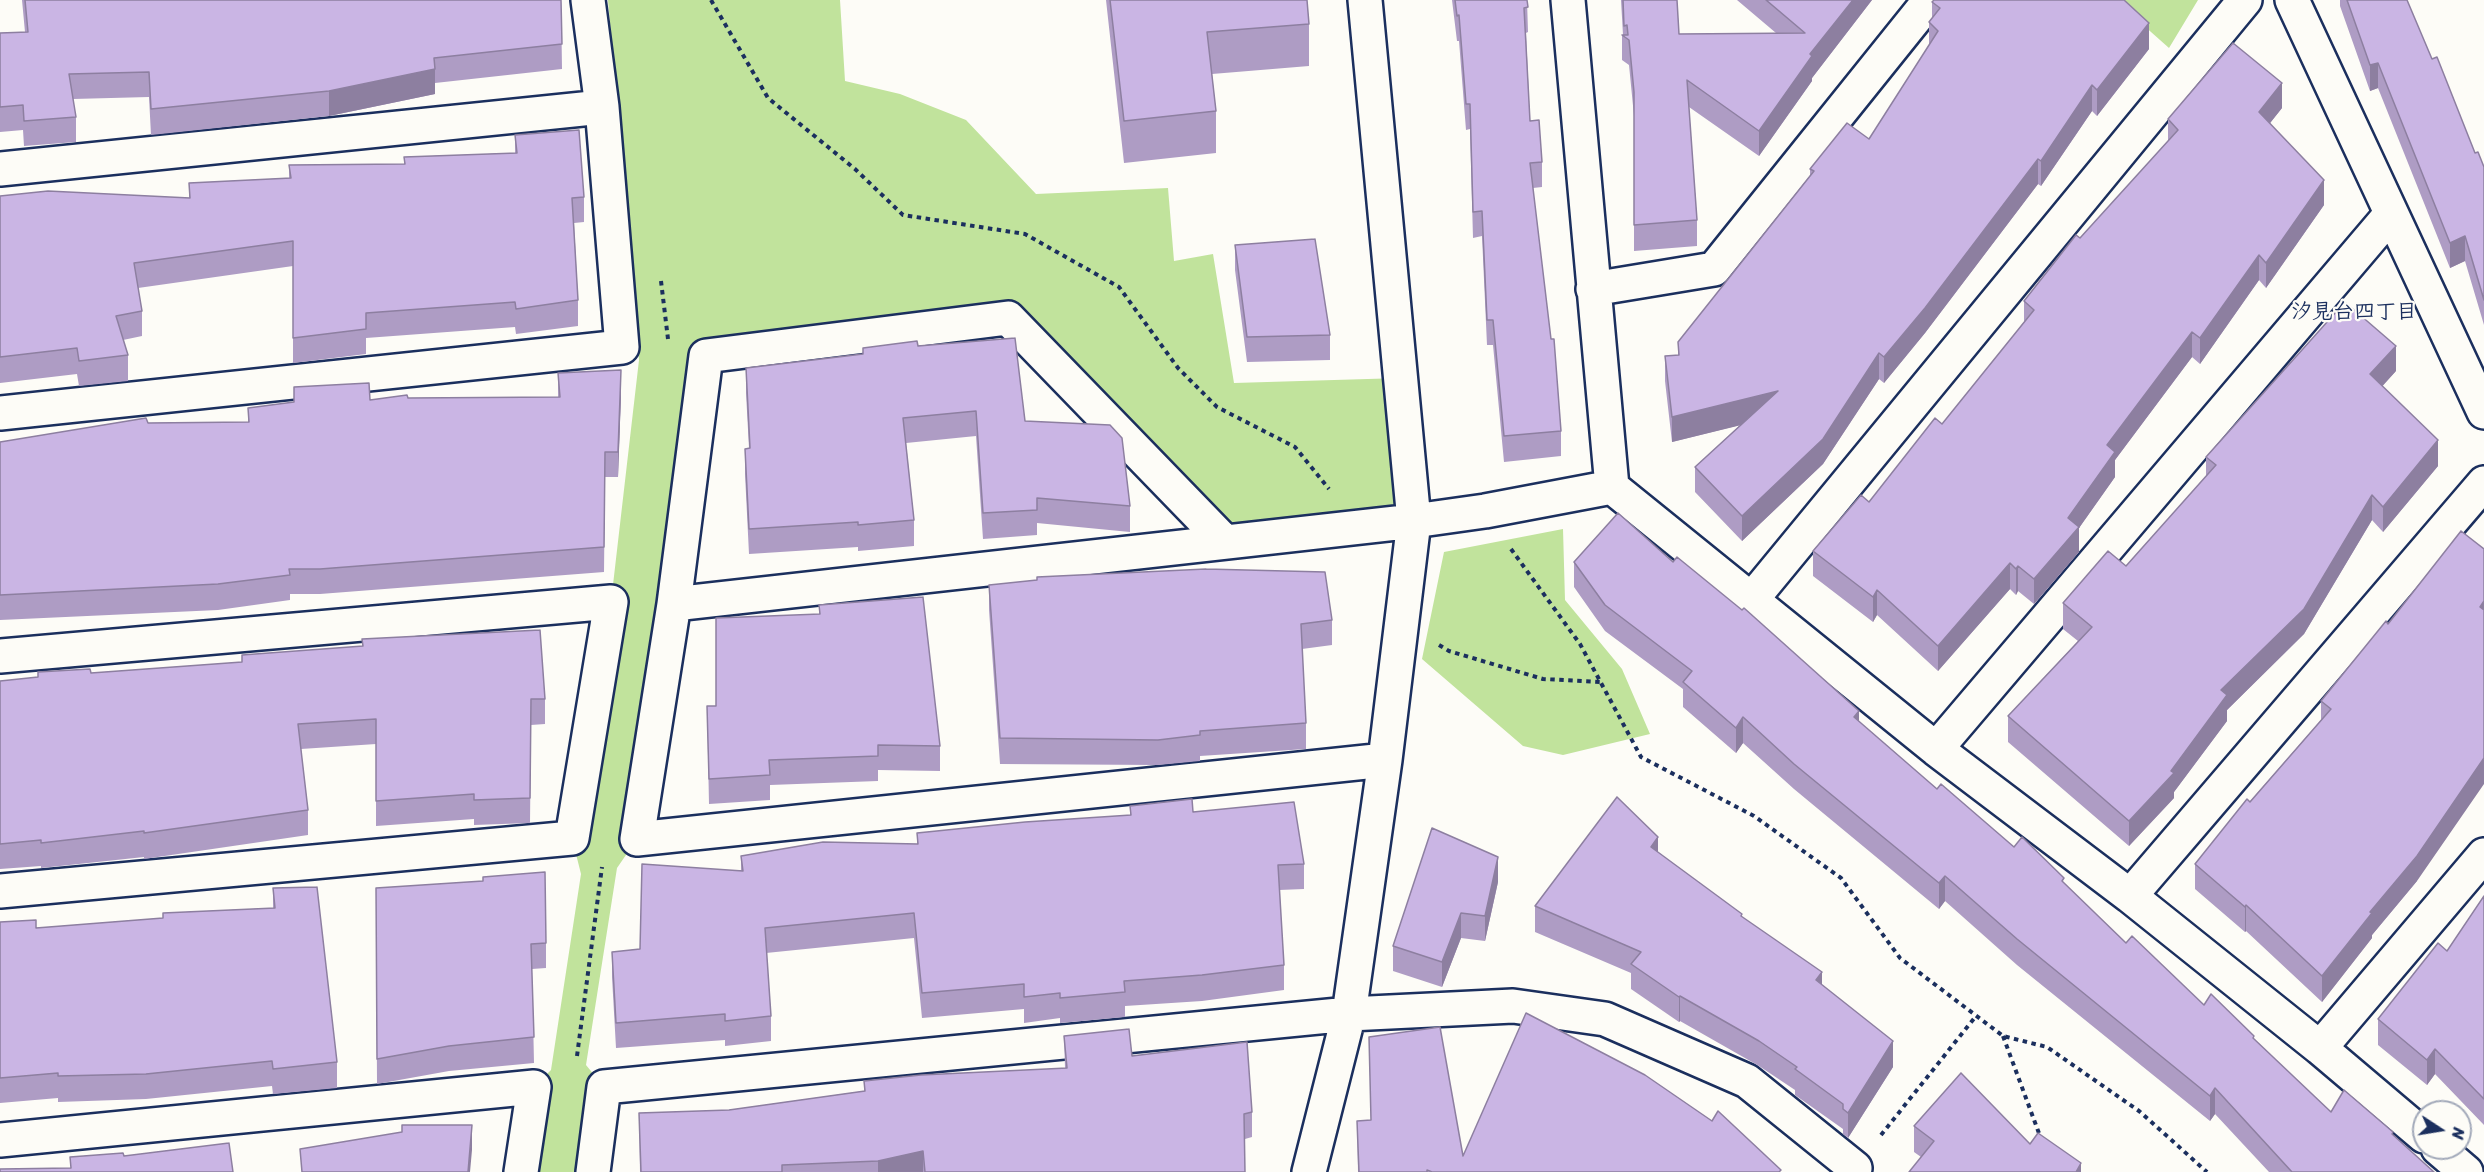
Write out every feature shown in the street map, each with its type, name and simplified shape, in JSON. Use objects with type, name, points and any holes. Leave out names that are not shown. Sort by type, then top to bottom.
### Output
[{"type":"street","points":[[0,413],[622,347],[602,107],[588,0]]},
{"type":"street","points":[[1309,1172],[1349,1014],[1385,760],[1414,521],[1365,0]]},
{"type":"street","points":[[1568,0],[1612,487],[1936,749],[2130,896],[2320,1048],[2412,1126]]},
{"type":"street","points":[[1593,289],[1714,269],[1930,0]]},
{"type":"street","points":[[1752,599],[2245,0]]},
{"type":"street","points":[[2292,0],[2484,412]]},
{"type":"street","points":[[0,169],[602,107]]},
{"type":"street","points":[[1936,749],[2391,213]]},
{"type":"street","points":[[1225,542],[1008,318],[706,356],[674,604],[637,839],[1385,760]]},
{"type":"street","points":[[2130,896],[2484,483]]},
{"type":"street","points":[[674,604],[1414,521],[1485,511],[1612,487]]},
{"type":"street","points":[[0,656],[611,602],[572,838],[0,891]]},
{"type":"street","points":[[2320,1048],[2484,855]]},
{"type":"street","points":[[593,1172],[604,1087],[1349,1014],[1513,1006],[1605,1019],[1747,1081],[1853,1170]]},
{"type":"street","points":[[0,1140],[534,1087],[521,1172]]},
{"type":"street","points":[[2452,1160],[2466,1172]]},
{"type":"path","points":[[711,0],[768,98],[855,170],[903,215],[1025,234],[1119,287],[1186,375],[1217,407],[1295,447],[1360,527]]},
{"type":"path","points":[[1485,511],[1580,644],[1641,757],[1754,816],[1841,878],[1900,958],[2003,1036],[2047,1047],[2139,1111],[2207,1172]]},
{"type":"path","points":[[1402,624],[1449,651],[1543,679],[1601,682]]},
{"type":"path","points":[[1853,1170],[1976,1016]]},
{"type":"path","points":[[2003,1036],[2038,1134],[2046,1140]]},
{"type":"green space","points":[[608,0],[840,0],[845,81],[900,94],[966,120],[1036,194],[1168,188],[1174,261],[1213,254],[1234,383],[1401,378],[1414,521],[1225,542],[1008,319],[706,356],[637,839],[617,868],[586,1065],[604,1087],[593,1172],[521,1172],[534,1087],[551,1070],[581,874],[572,838],[611,602],[639,360]]},
{"type":"green space","points":[[2115,0],[2198,0],[2169,48]]},
{"type":"green space","points":[[1563,529],[1565,600],[1622,669],[1650,734],[1563,755],[1523,746],[1422,659],[1444,552]]},
{"type":"building","points":[[25,0],[561,0],[562,44],[434,58],[435,69],[329,91],[151,109],[149,72],[69,74],[76,117],[24,121],[23,105],[0,107],[0,33],[28,32]]},
{"type":"building","points":[[1110,0],[1307,0],[1309,24],[1207,32],[1216,111],[1124,121]]},
{"type":"building","points":[[1455,0],[1527,0],[1528,7],[1524,8],[1530,121],[1539,120],[1542,162],[1530,163],[1551,339],[1554,339],[1561,431],[1504,436],[1493,320],[1487,320],[1482,211],[1473,212],[1470,104],[1466,104],[1459,15],[1457,16]]},
{"type":"building","points":[[1623,0],[1677,0],[1679,34],[1805,33],[1766,0],[1853,0],[1810,54],[1812,56],[1759,131],[1687,80],[1697,220],[1634,225],[1634,92],[1629,40],[1622,35],[1628,35],[1627,25],[1624,26]]},
{"type":"building","points":[[1934,0],[2124,0],[2149,23],[2097,90],[2092,85],[2041,161],[2038,159],[1925,308],[1884,357],[1879,353],[1823,439],[1742,516],[1695,467],[1778,391],[1672,417],[1665,356],[1679,355],[1678,342],[1814,171],[1810,169],[1847,123],[1869,139],[1938,31],[1929,22],[1940,8],[1932,2]]},
{"type":"building","points":[[2347,0],[2407,0],[2432,59],[2437,57],[2475,153],[2478,152],[2484,167],[2484,300],[2465,236],[2450,243],[2378,63],[2370,65]]},
{"type":"building","points":[[2233,43],[2282,83],[2259,112],[2324,180],[2266,263],[2259,255],[2200,338],[2192,332],[2107,445],[2115,452],[2068,518],[2079,527],[2034,579],[2018,566],[2016,569],[2010,563],[1938,646],[1877,590],[1873,597],[1813,551],[1861,495],[1869,502],[1935,418],[1942,424],[2034,310],[2024,301],[2076,235],[2080,238],[2178,130],[2168,119]]},
{"type":"building","points":[[579,130],[584,197],[572,198],[578,300],[516,309],[515,302],[366,313],[366,329],[293,338],[293,241],[134,263],[142,311],[116,316],[128,355],[79,361],[77,348],[0,357],[0,196],[48,191],[190,198],[189,183],[291,178],[289,165],[405,164],[404,157],[517,153],[515,135]]},
{"type":"building","points":[[1315,239],[1330,335],[1247,337],[1235,245]]},
{"type":"building","points":[[2345,302],[2396,346],[2370,374],[2438,440],[2383,507],[2372,495],[2304,609],[2221,690],[2227,695],[2171,771],[2174,773],[2129,821],[2008,716],[2092,627],[2063,603],[2108,551],[2126,566],[2216,465],[2206,457]]},
{"type":"building","points":[[1015,338],[1025,421],[1110,425],[1122,438],[1130,506],[1037,498],[1037,510],[983,513],[976,411],[903,418],[914,520],[858,525],[858,522],[749,529],[745,449],[750,448],[746,368],[863,354],[863,348],[917,341],[918,346]]},
{"type":"building","points":[[621,370],[618,452],[605,452],[604,547],[320,569],[289,569],[290,575],[218,584],[0,595],[0,442],[146,418],[148,423],[249,422],[248,408],[294,402],[294,387],[369,383],[370,400],[407,395],[408,398],[560,397],[558,373]]},
{"type":"building","points":[[1618,513],[1673,562],[1677,557],[1742,610],[1744,608],[1859,711],[1854,717],[1937,789],[1941,784],[2014,847],[2022,837],[2064,878],[2062,881],[2126,943],[2132,936],[2204,1005],[2211,994],[2254,1036],[2253,1038],[2331,1112],[2344,1090],[2393,1132],[2392,1134],[2412,1152],[2412,1160],[2421,1160],[2434,1172],[2292,1172],[2215,1088],[2210,1096],[2017,939],[1945,876],[1939,883],[1794,764],[1743,717],[1736,728],[1683,682],[1692,671],[1605,605],[1574,562]]},
{"type":"building","points":[[2461,531],[2484,549],[2484,601],[2480,607],[2484,610],[2484,758],[2417,856],[2370,912],[2372,913],[2322,976],[2246,905],[2245,907],[2195,864],[2247,799],[2250,802],[2331,709],[2321,701],[2386,621],[2388,624]]},
{"type":"building","points":[[1206,569],[1325,572],[1332,620],[1301,624],[1306,723],[1200,731],[1200,735],[1158,740],[1000,738],[989,585],[1037,580],[1037,577]]},
{"type":"building","points":[[923,597],[940,746],[878,745],[878,756],[769,760],[770,775],[709,779],[707,706],[716,706],[716,618],[820,614],[819,605]]},
{"type":"building","points":[[540,630],[545,699],[531,699],[530,798],[474,800],[474,794],[376,801],[376,719],[298,724],[308,810],[144,833],[144,831],[41,843],[41,840],[0,844],[0,681],[38,677],[38,672],[90,669],[91,673],[242,662],[242,655],[363,646],[362,639]]},
{"type":"building","points":[[1617,797],[1658,837],[1651,847],[1742,914],[1741,916],[1822,972],[1816,980],[1893,1041],[1848,1113],[1843,1109],[1843,1104],[1795,1069],[1797,1067],[1759,1041],[1679,997],[1631,964],[1641,952],[1535,906]]},
{"type":"building","points":[[1192,799],[1193,812],[1294,802],[1304,864],[1278,865],[1284,965],[1124,981],[1125,992],[1060,998],[1060,993],[1024,997],[1024,984],[922,993],[914,913],[765,928],[771,1016],[725,1021],[725,1014],[616,1023],[612,952],[640,949],[642,864],[743,871],[741,856],[823,842],[918,844],[917,833],[1025,822],[1131,815],[1130,806]]},
{"type":"building","points":[[1432,828],[1498,857],[1485,916],[1461,913],[1442,962],[1393,946]]},
{"type":"building","points":[[545,872],[546,943],[531,944],[534,1037],[449,1046],[377,1059],[376,888],[483,881],[483,877]]},
{"type":"building","points":[[317,887],[337,1062],[273,1069],[272,1061],[146,1074],[58,1076],[58,1073],[0,1078],[0,922],[36,920],[36,928],[163,918],[163,913],[275,908],[273,888]]},
{"type":"building","points":[[2484,896],[2484,1099],[2435,1049],[2427,1060],[2378,1019],[2438,943],[2447,951]]},
{"type":"building","points":[[1526,1013],[1645,1075],[1712,1121],[1718,1111],[1781,1170],[1779,1172],[1432,1172],[1427,1170],[1427,1172],[1359,1172],[1357,1121],[1371,1120],[1369,1037],[1440,1027],[1463,1156]]},
{"type":"building","points":[[1129,1029],[1132,1056],[1247,1042],[1252,1112],[1244,1114],[1245,1172],[925,1172],[923,1151],[878,1161],[782,1165],[782,1172],[641,1172],[639,1113],[729,1110],[865,1091],[864,1081],[921,1075],[1067,1068],[1064,1036]]},
{"type":"building","points":[[1961,1073],[2030,1144],[2038,1133],[2081,1163],[2076,1172],[1909,1172],[1934,1141],[1914,1126]]},
{"type":"building","points":[[402,1125],[472,1125],[468,1172],[302,1172],[300,1149],[402,1132]]},
{"type":"building","points":[[229,1143],[233,1172],[0,1172],[0,1169],[71,1168],[70,1157],[123,1153],[124,1156]]},
{"type":"district","name":"汐見台四丁目","points":[[2354,313]]}]
